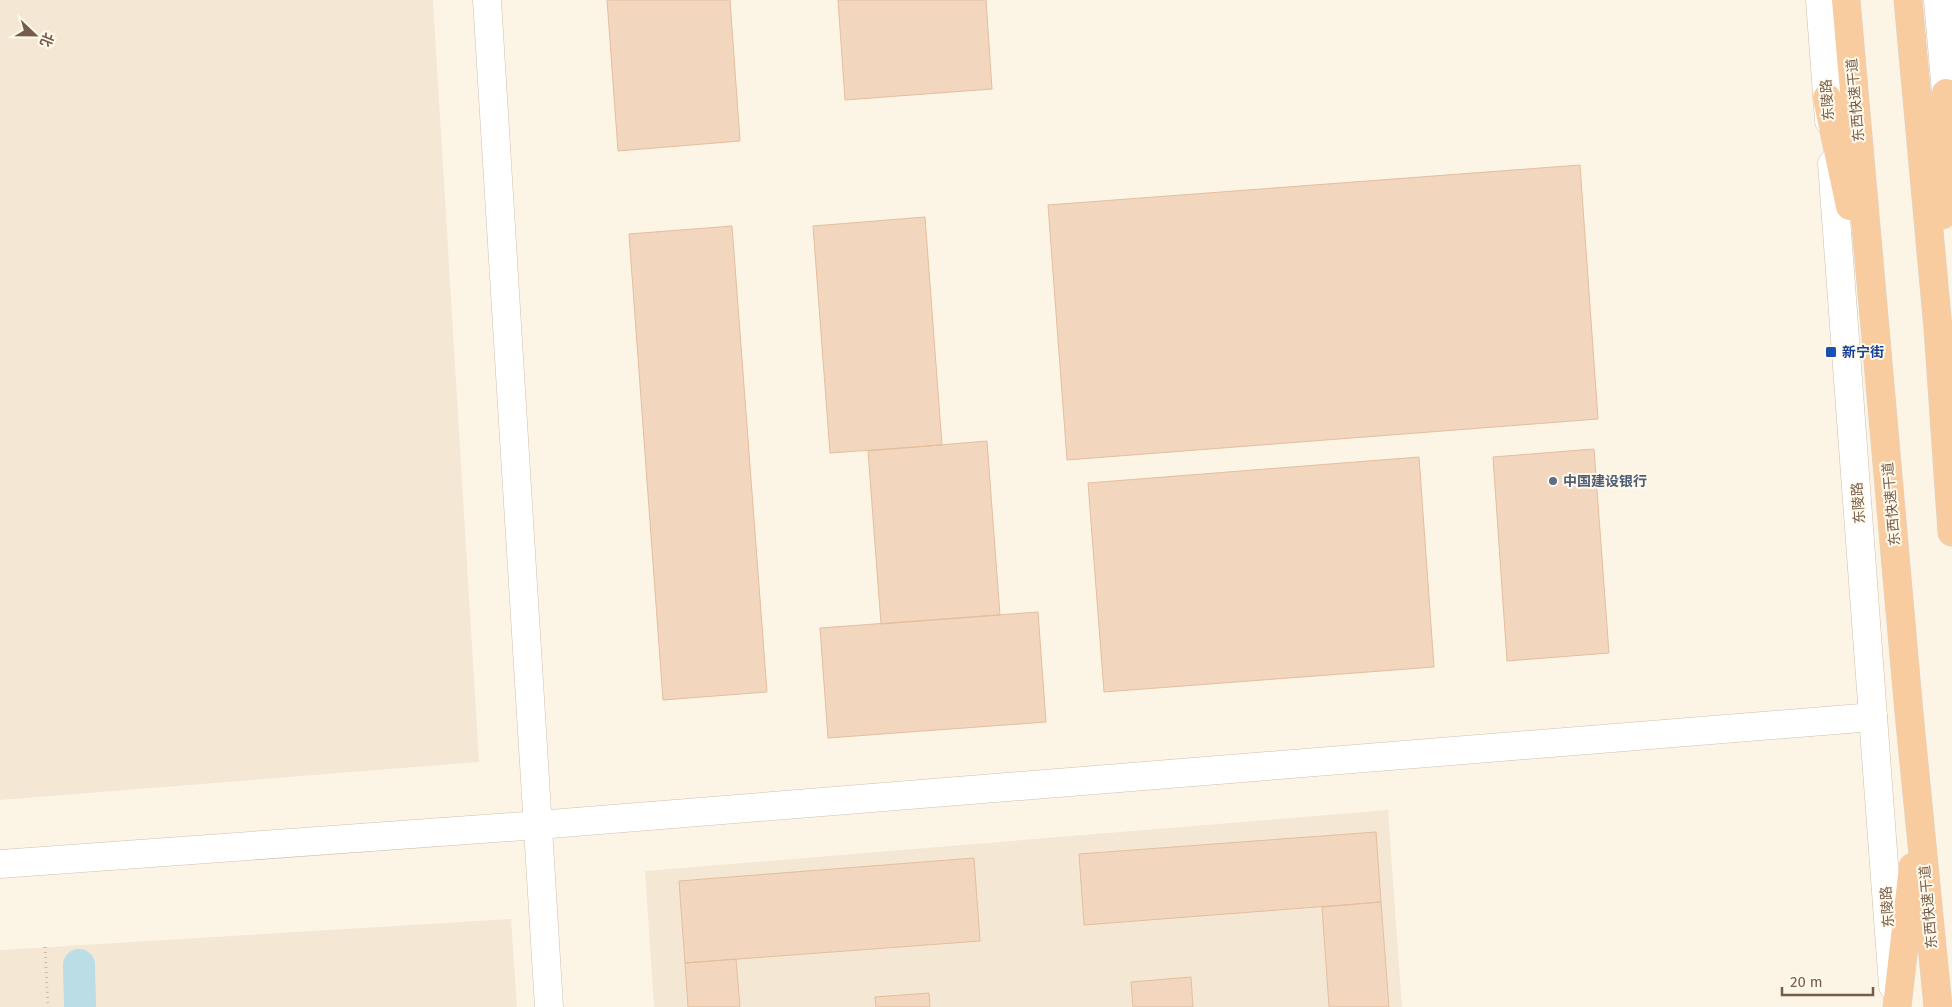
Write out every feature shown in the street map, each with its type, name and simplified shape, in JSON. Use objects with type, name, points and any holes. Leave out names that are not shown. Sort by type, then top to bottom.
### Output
[{"type":"highway","name":"东西快速干道","points":[[1846,0],[1909,712],[1938,1007]]},
{"type":"highway","points":[[1908,0],[1938,329],[1952,532]]},
{"type":"highway","points":[[1938,329],[1946,93]]},
{"type":"highway","points":[[1827,98],[1877,337]]},
{"type":"highway","points":[[1896,1007],[1919,809]]},
{"type":"street","points":[[487,0],[549,1007]]},
{"type":"street","name":"东陵路","points":[[1820,0],[1896,1007]]},
{"type":"street","points":[[1938,0],[1952,173]]},
{"type":"street","points":[[0,864],[538,825],[1873,717]]},
{"type":"path","points":[[45,947],[48,1007]]},
{"type":"shaded area","points":[[0,0],[433,0],[479,762],[0,800]]},
{"type":"shaded area","points":[[1388,810],[1402,1007],[654,1007],[645,871]]},
{"type":"shaded area","points":[[511,919],[517,1007],[0,1007],[0,950]]},
{"type":"building","points":[[607,0],[730,0],[740,141],[618,151]]},
{"type":"building","points":[[838,0],[986,0],[992,89],[845,100]]},
{"type":"building","points":[[1580,165],[1598,419],[1067,460],[1048,205]]},
{"type":"building","points":[[925,217],[942,445],[830,453],[813,226]]},
{"type":"building","points":[[732,226],[767,692],[663,700],[629,234]]},
{"type":"building","points":[[987,441],[1000,615],[881,624],[868,451]]},
{"type":"building","points":[[1594,449],[1609,653],[1507,661],[1493,457]]},
{"type":"building","points":[[1419,457],[1434,667],[1104,692],[1088,483]]},
{"type":"building","points":[[1038,612],[1046,722],[828,738],[820,628]]},
{"type":"building","points":[[1376,832],[1381,902],[1084,925],[1079,854]]},
{"type":"building","points":[[974,858],[980,941],[685,963],[679,881]]},
{"type":"building","points":[[1381,902],[1389,1007],[1329,1007],[1322,907]]},
{"type":"building","points":[[736,959],[740,1007],[688,1007],[685,963]]},
{"type":"building","points":[[1191,977],[1193,1007],[1133,1007],[1131,982]]},
{"type":"building","points":[[929,993],[930,1007],[876,1007],[875,997]]},
{"type":"waterway","points":[[79,965],[80,1007]]},
{"type":"place","name":"新宁街","points":[[1831,352]]},
{"type":"place","name":"中国建设银行","points":[[1553,481]]}]
